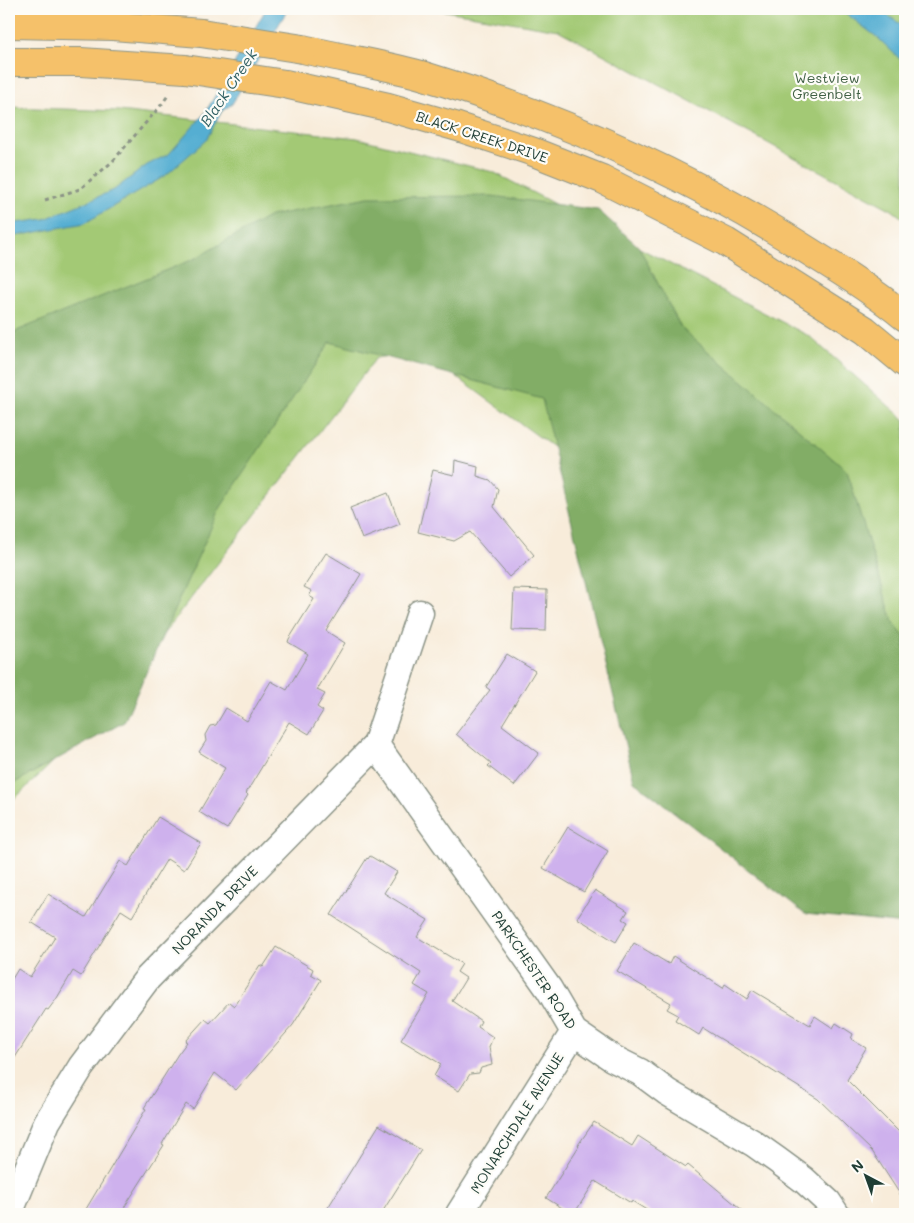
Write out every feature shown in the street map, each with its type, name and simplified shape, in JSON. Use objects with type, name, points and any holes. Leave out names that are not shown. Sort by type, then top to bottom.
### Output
[{"type":"main road","points":[[9,24],[113,26],[201,33],[302,49],[419,75],[512,105],[597,138],[685,179],[765,222],[879,296],[905,317]]},
{"type":"main road","name":"BLACK CREEK DRIVE","points":[[9,62],[81,62],[179,79],[285,84],[388,107],[458,126],[531,151],[602,179],[726,242],[865,330],[905,363]]},
{"type":"street","name":"NORANDA DRIVE","points":[[9,1214],[48,1122],[81,1066],[147,980],[376,745],[420,612]]},
{"type":"street","name":"PARKCHESTER ROAD","points":[[376,745],[549,989],[574,1032],[612,1058],[640,1072],[667,1092],[753,1143],[804,1180],[828,1202],[836,1214]]},
{"type":"street","name":"MONARCHDALE AVENUE","points":[[459,1214],[574,1032]]},
{"type":"path","points":[[45,200],[80,189],[112,162],[162,104],[179,79]]},
{"type":"green space","name":"Westview Greenbelt","points":[[434,9],[905,9],[905,220],[892,210],[558,30]]},
{"type":"green space","points":[[9,107],[119,111],[357,138],[493,172],[809,336],[905,420],[905,867],[689,546],[421,351],[376,358],[98,719],[9,804]]},
{"type":"green space","points":[[492,196],[598,210],[639,247],[681,328],[847,471],[893,622],[905,638],[905,924],[805,914],[634,781],[542,399],[330,342],[219,510],[124,722],[9,786],[9,337],[19,330],[194,259],[270,216],[368,197]]},
{"type":"water","name":"Black Creek","points":[[266,9],[288,9],[232,104],[222,111],[206,140],[165,176],[85,223],[16,236],[9,241],[9,224],[45,219],[114,190],[147,165],[169,154],[205,113]]},
{"type":"water","points":[[840,9],[878,9],[905,27],[905,64],[878,38]]},
{"type":"building","points":[[455,460],[478,466],[477,476],[490,480],[498,489],[494,507],[534,555],[509,577],[470,532],[454,541],[418,532],[433,470],[454,475]]},
{"type":"building","points":[[388,493],[400,524],[362,539],[350,508]]},
{"type":"building","points":[[326,553],[361,574],[326,631],[345,643],[317,690],[325,694],[317,707],[323,711],[309,734],[289,722],[246,793],[248,795],[227,829],[199,812],[225,768],[199,752],[206,741],[205,735],[210,726],[216,725],[226,708],[247,721],[271,681],[287,690],[308,654],[288,642],[314,599],[309,596],[312,591],[304,587]]},
{"type":"building","points":[[514,589],[547,590],[546,631],[512,630]]},
{"type":"building","points":[[507,654],[535,671],[502,725],[539,753],[514,786],[488,766],[491,763],[456,734],[490,690],[486,687]]},
{"type":"building","points":[[158,817],[201,843],[184,870],[167,859],[132,917],[121,910],[81,976],[73,971],[57,998],[48,1010],[46,1009],[9,1067],[9,984],[18,969],[30,977],[55,937],[31,922],[48,894],[86,917],[120,861],[128,866]]},
{"type":"building","points":[[568,827],[608,851],[584,892],[543,868]]},
{"type":"building","points":[[370,856],[397,872],[384,893],[428,920],[417,937],[462,964],[457,972],[466,978],[452,1001],[481,1021],[478,1027],[493,1037],[489,1047],[492,1065],[481,1068],[479,1073],[470,1074],[459,1091],[434,1076],[441,1064],[401,1040],[429,994],[414,985],[421,973],[331,915]]},
{"type":"building","points":[[595,890],[628,911],[623,919],[628,922],[616,942],[577,918]]},
{"type":"building","points":[[634,943],[669,964],[673,956],[723,988],[725,984],[747,999],[752,990],[810,1025],[815,1016],[833,1028],[836,1023],[853,1034],[851,1039],[866,1048],[847,1080],[905,1138],[905,1202],[872,1151],[818,1099],[703,1028],[699,1035],[675,1020],[678,1015],[667,1009],[671,1003],[617,971]]},
{"type":"building","points":[[276,947],[313,969],[311,974],[321,980],[293,1025],[236,1090],[215,1073],[193,1109],[186,1104],[162,1144],[164,1145],[120,1214],[83,1214],[146,1109],[144,1108],[187,1042],[185,1041],[205,1019],[210,1023],[229,1002],[234,1006],[260,965],[263,967]]},
{"type":"building","points":[[594,1122],[632,1146],[638,1136],[686,1167],[688,1165],[747,1214],[653,1214],[595,1181],[574,1214],[572,1214],[546,1198]]},
{"type":"building","points":[[379,1125],[421,1150],[405,1176],[381,1214],[324,1214]]}]
